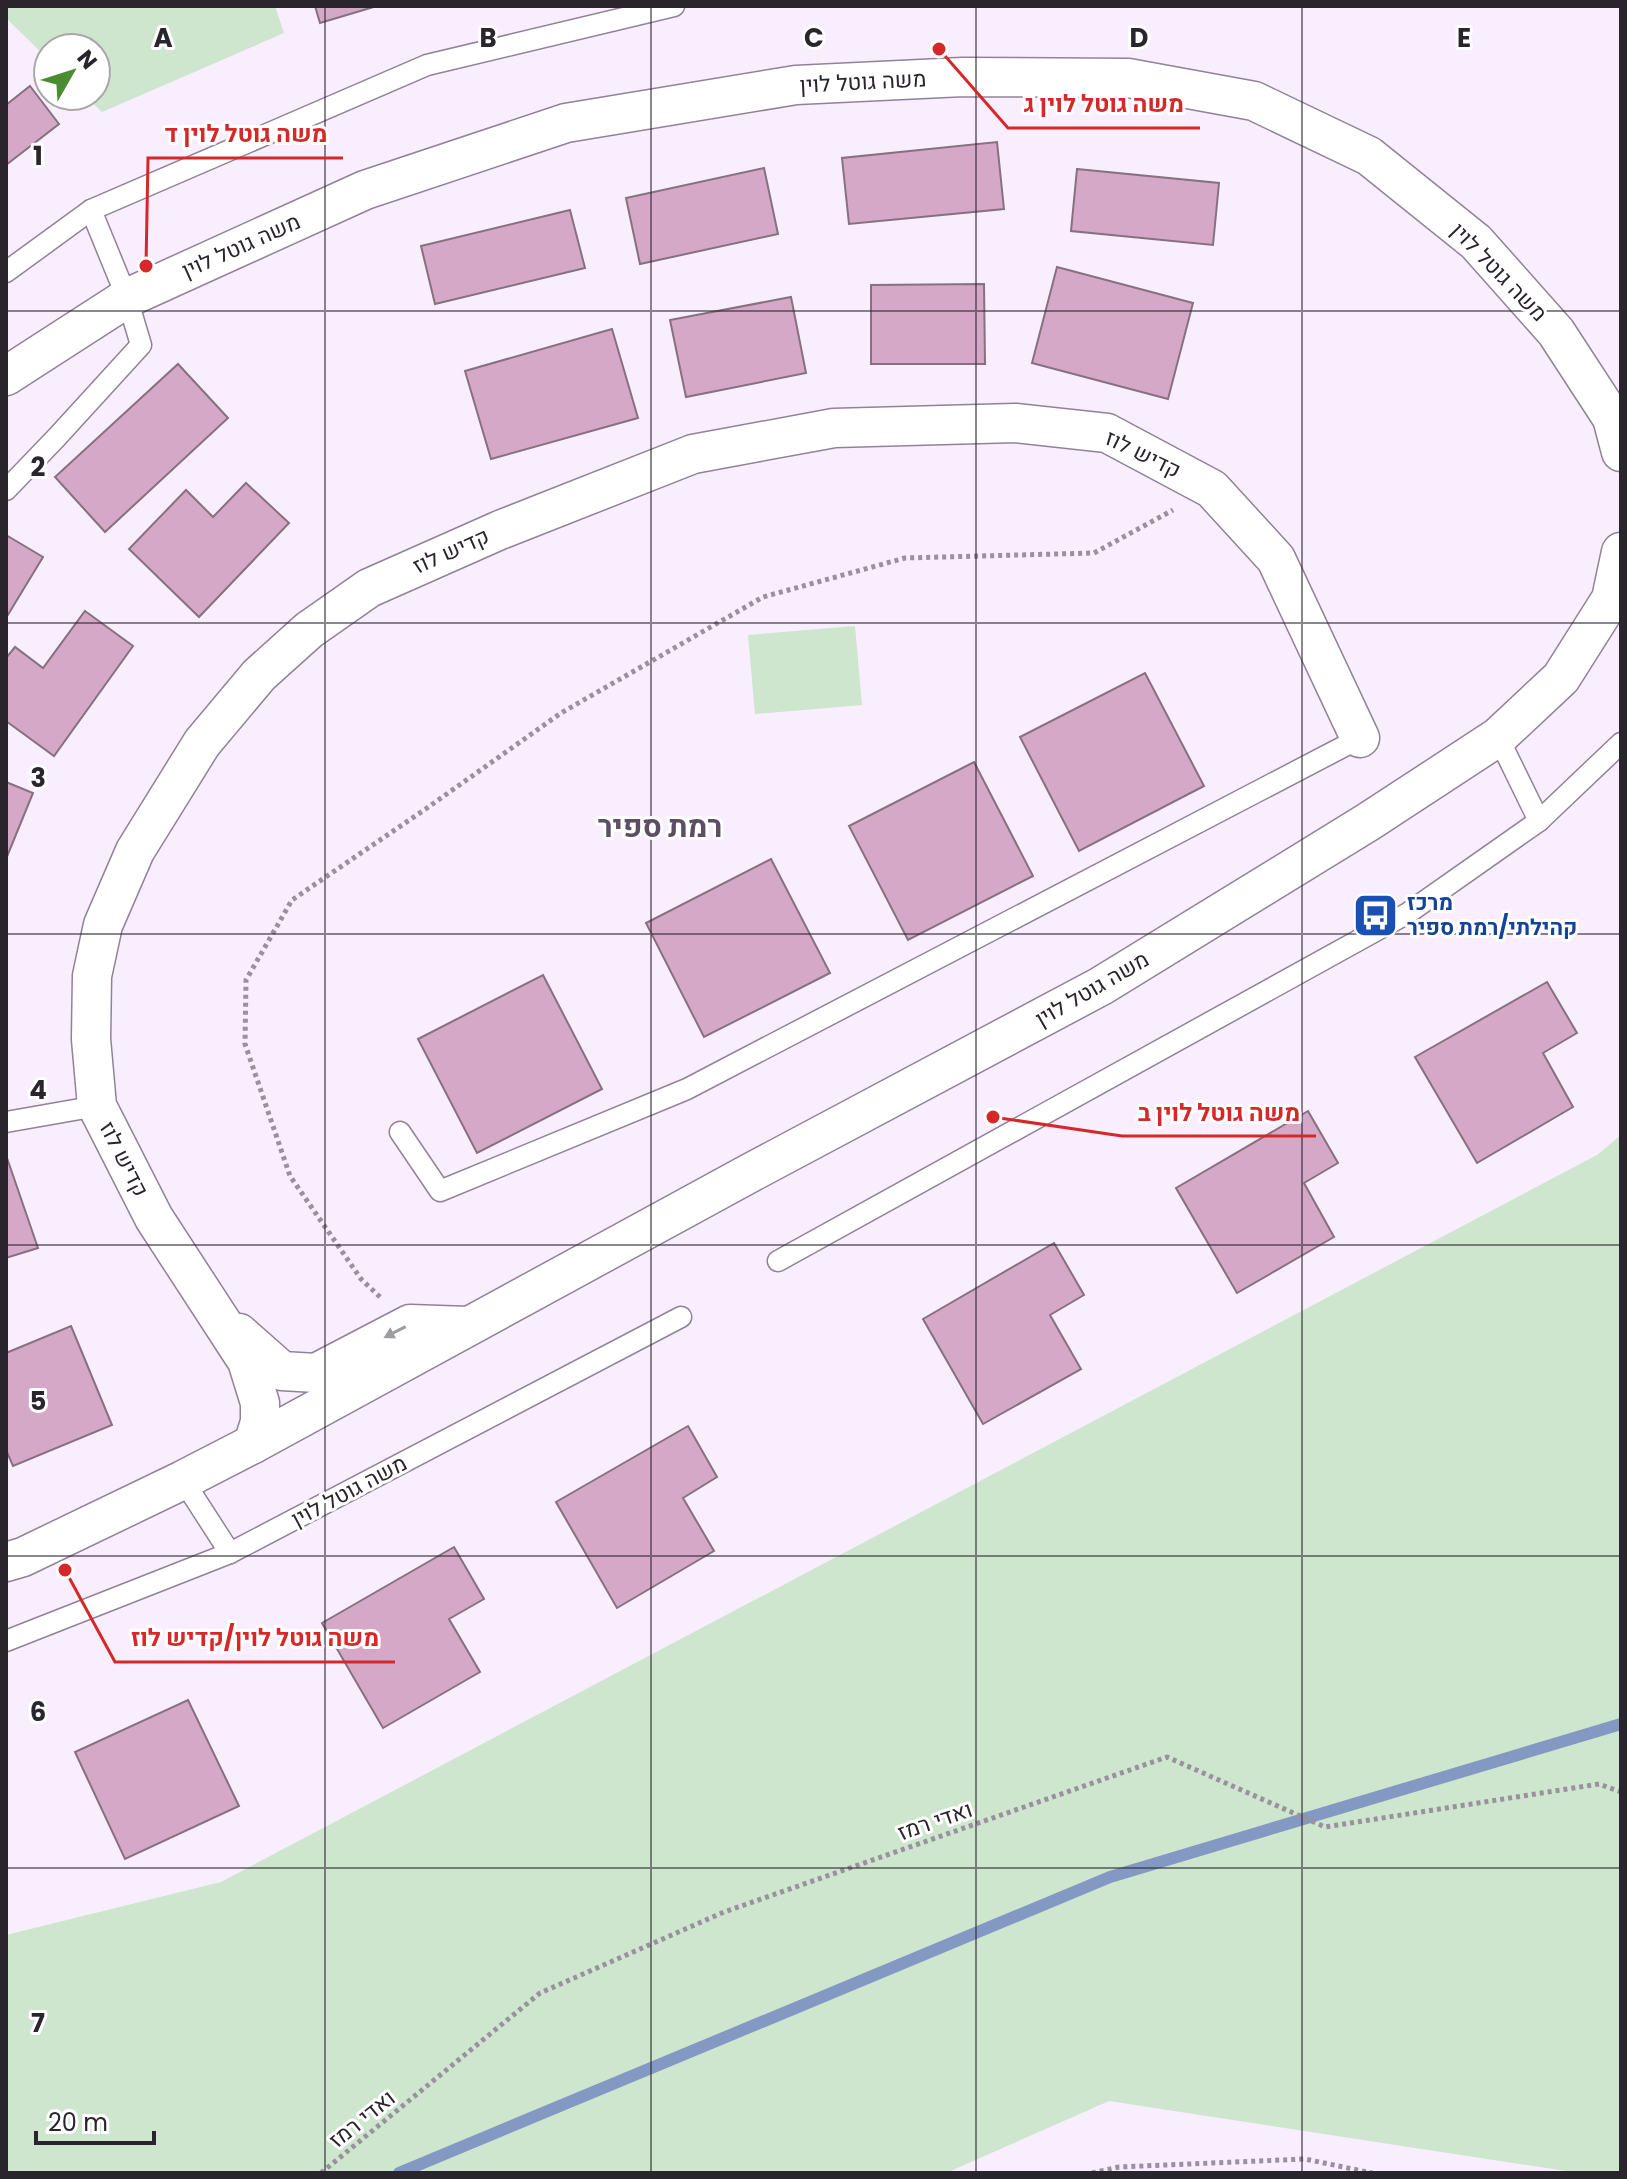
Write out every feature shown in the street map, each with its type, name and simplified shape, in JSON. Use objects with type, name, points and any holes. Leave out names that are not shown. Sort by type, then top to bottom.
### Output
[{"type":"street","name":"משה גוטל לוין","points":[[6,376],[127,298],[365,190],[566,123],[796,85],[963,77],[1128,78],[1254,101],[1369,156],[1476,242],[1556,332],[1612,418],[1621,452]]},
{"type":"street","name":"קדיש לוז","points":[[253,1444],[260,1422],[260,1403],[247,1361],[154,1218],[97,1106],[91,1039],[92,976],[103,925],[135,851],[202,743],[259,675],[309,630],[369,588],[500,530],[693,454],[834,428],[1015,423],[1107,433],[1212,489],[1276,559],[1360,738]]},
{"type":"street","name":"משה גוטל לוין","points":[[183,1480],[1101,986],[1368,822],[1498,737],[1561,678],[1616,601],[1621,552]]},
{"type":"street","points":[[216,1313],[282,1371],[316,1373],[410,1324],[471,1326]]},
{"type":"street","points":[[6,1562],[23,1557],[183,1480]]},
{"type":"lane","points":[[6,272],[91,210],[427,65],[674,6]]},
{"type":"lane","points":[[6,490],[141,345],[127,298],[91,210]]},
{"type":"lane","points":[[1498,737],[1539,821]]},
{"type":"lane","points":[[400,1132],[440,1191],[687,1089],[1360,738]]},
{"type":"lane","points":[[778,1261],[1408,913],[1539,821],[1621,743]]},
{"type":"lane","points":[[6,1122],[97,1106]]},
{"type":"lane","name":"משה גוטל לוין","points":[[6,1641],[230,1553],[681,1317]]},
{"type":"lane","points":[[183,1480],[230,1553]]},
{"type":"path","points":[[410,1324],[361,1279],[290,1176],[245,1044],[246,980],[292,900],[561,713],[763,597],[905,558],[1094,553],[1212,489]]},
{"type":"path","name":"ואדי רמז","points":[[321,2173],[540,1993],[724,1912],[1167,1757],[1325,1827],[1599,1784],[1621,1792]]},
{"type":"path","points":[[1092,2173],[1119,2167],[1305,2159],[1372,2173]]},
{"type":"green space","points":[[6,6],[275,6],[284,33],[112,108],[112,32],[32,32],[32,43],[6,18]]},
{"type":"green space","points":[[855,626],[862,705],[755,714],[748,635]]},
{"type":"green space","points":[[1621,1135],[1621,2173],[1579,2173],[1109,2101],[946,2173],[6,2173],[6,1935],[221,1882],[1597,1155]]},
{"type":"building","points":[[315,6],[377,6],[320,23]]},
{"type":"building","points":[[30,86],[32,112],[50,112],[59,124],[6,165],[6,105]]},
{"type":"building","points":[[997,142],[1004,209],[849,224],[842,158]]},
{"type":"building","points":[[764,168],[778,234],[640,264],[626,198]]},
{"type":"building","points":[[1077,169],[1219,183],[1213,245],[1071,231]]},
{"type":"building","points":[[570,210],[585,268],[435,304],[421,246]]},
{"type":"building","points":[[1057,267],[1193,303],[1168,399],[1032,363]]},
{"type":"building","points":[[984,284],[985,364],[871,364],[871,285]]},
{"type":"building","points":[[791,297],[806,373],[686,397],[670,320]]},
{"type":"building","points":[[612,329],[638,418],[491,459],[465,371]]},
{"type":"building","points":[[178,364],[228,418],[105,532],[55,477]]},
{"type":"building","points":[[246,483],[289,523],[199,617],[129,549],[186,490],[213,517]]},
{"type":"building","points":[[6,535],[43,557],[6,618]]},
{"type":"building","points":[[85,611],[133,646],[54,756],[6,721],[6,658],[15,647],[43,668]]},
{"type":"building","points":[[1145,673],[1204,786],[1079,851],[1020,737]]},
{"type":"building","points":[[974,762],[1033,876],[908,940],[849,826]]},
{"type":"building","points":[[6,782],[33,793],[6,859]]},
{"type":"building","points":[[771,859],[830,973],[704,1037],[646,923]]},
{"type":"building","points":[[543,975],[602,1089],[477,1153],[418,1039]]},
{"type":"building","points":[[1547,982],[1577,1033],[1543,1053],[1573,1107],[1477,1163],[1415,1057]]},
{"type":"building","points":[[1308,1111],[1338,1163],[1304,1183],[1334,1237],[1237,1293],[1176,1188]]},
{"type":"building","points":[[6,1155],[38,1248],[6,1258]]},
{"type":"building","points":[[1054,1243],[1084,1295],[1050,1315],[1081,1369],[983,1424],[923,1319]]},
{"type":"building","points":[[71,1326],[112,1425],[13,1466],[6,1450],[6,1353]]},
{"type":"building","points":[[688,1426],[717,1477],[683,1498],[714,1551],[617,1608],[556,1502]]},
{"type":"building","points":[[454,1547],[484,1599],[449,1619],[480,1672],[383,1728],[322,1623]]},
{"type":"building","points":[[188,1700],[239,1806],[125,1859],[75,1752]]},
{"type":"waterway","points":[[399,2173],[1110,1877],[1621,1724]]},
{"type":"place","name":"משה גוטל לוין ג","points":[[939,49]]},
{"type":"place","name":"משה גוטל לוין ד","points":[[146,266]]},
{"type":"place","name":"מרכז קהילתי/רמת ספיר","points":[[1376,915]]},
{"type":"place","name":"משה גוטל לוין ב","points":[[993,1117]]},
{"type":"place","name":"משה גוטל לוין/קדיש לוז","points":[[65,1570]]},
{"type":"district","name":"רמת ספיר","points":[[660,826]]}]
